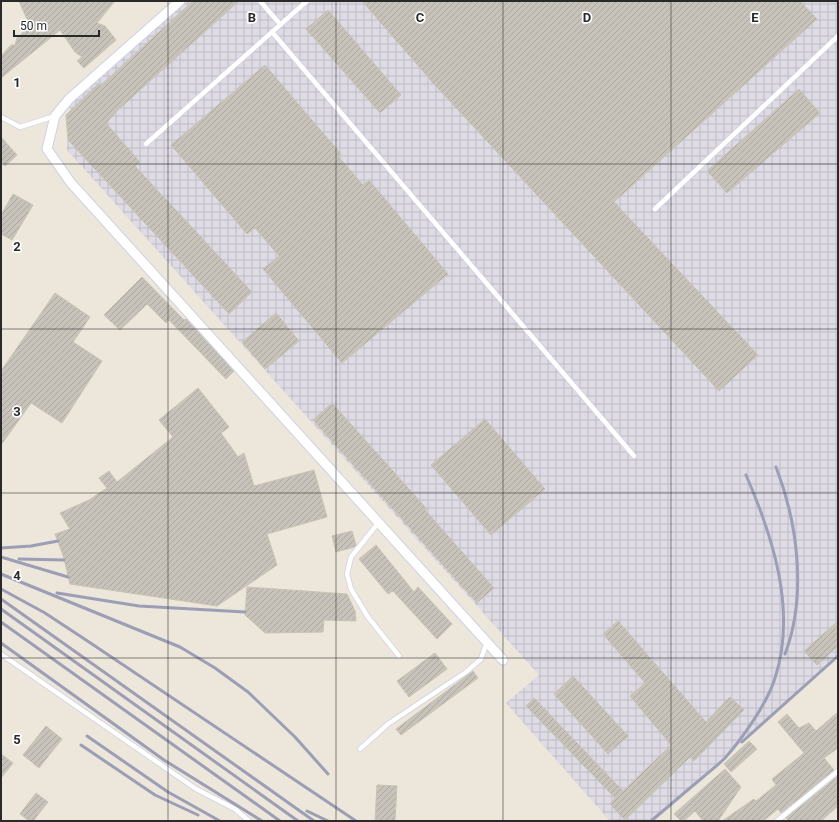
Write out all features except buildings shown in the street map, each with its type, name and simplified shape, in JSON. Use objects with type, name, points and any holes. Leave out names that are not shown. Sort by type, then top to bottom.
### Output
[{"type":"street","points":[[180,1],[69,100],[55,116],[47,149],[71,183],[503,660]]},
{"type":"lane","points":[[260,1],[280,24]]},
{"type":"lane","points":[[146,144],[306,1]]},
{"type":"lane","points":[[272,32],[634,456]]},
{"type":"lane","points":[[655,209],[838,36]]},
{"type":"lane","points":[[1,117],[20,127],[55,116]]},
{"type":"lane","points":[[379,522],[351,557],[346,574],[351,589],[368,617],[399,656]]},
{"type":"lane","points":[[360,749],[388,724],[466,672],[481,659],[487,642]]},
{"type":"lane","points":[[1,654],[196,789],[234,809],[249,821]]},
{"type":"lane","points":[[777,821],[838,771]]},
{"type":"shaded area","points":[[187,1],[838,1],[838,658],[651,821],[610,821],[506,703],[539,675],[67,150],[70,102]]},
{"type":"railway","points":[[776,467],[790,512],[797,560],[798,584],[796,608],[792,632],[785,654]]},
{"type":"railway","points":[[651,821],[725,758],[739,741],[761,709],[772,688],[775,678],[781,653],[784,627],[783,601],[773,549],[765,523],[746,475]]},
{"type":"railway","points":[[1,548],[31,546],[58,541]]},
{"type":"railway","points":[[1,557],[68,577]]},
{"type":"railway","points":[[19,559],[64,560]]},
{"type":"railway","points":[[1,574],[180,647],[215,668],[248,692],[295,737],[328,774]]},
{"type":"railway","points":[[1,589],[45,613],[356,821]]},
{"type":"railway","points":[[57,593],[139,606],[245,612]]},
{"type":"railway","points":[[1,599],[314,821]]},
{"type":"railway","points":[[1,609],[298,821]]},
{"type":"railway","points":[[1,622],[280,821]]},
{"type":"railway","points":[[1,643],[164,760],[262,821]]},
{"type":"railway","points":[[742,742],[838,656]]},
{"type":"railway","points":[[87,736],[168,792],[220,821]]},
{"type":"railway","points":[[81,745],[155,795],[198,815]]},
{"type":"railway","points":[[307,811],[328,821]]}]
